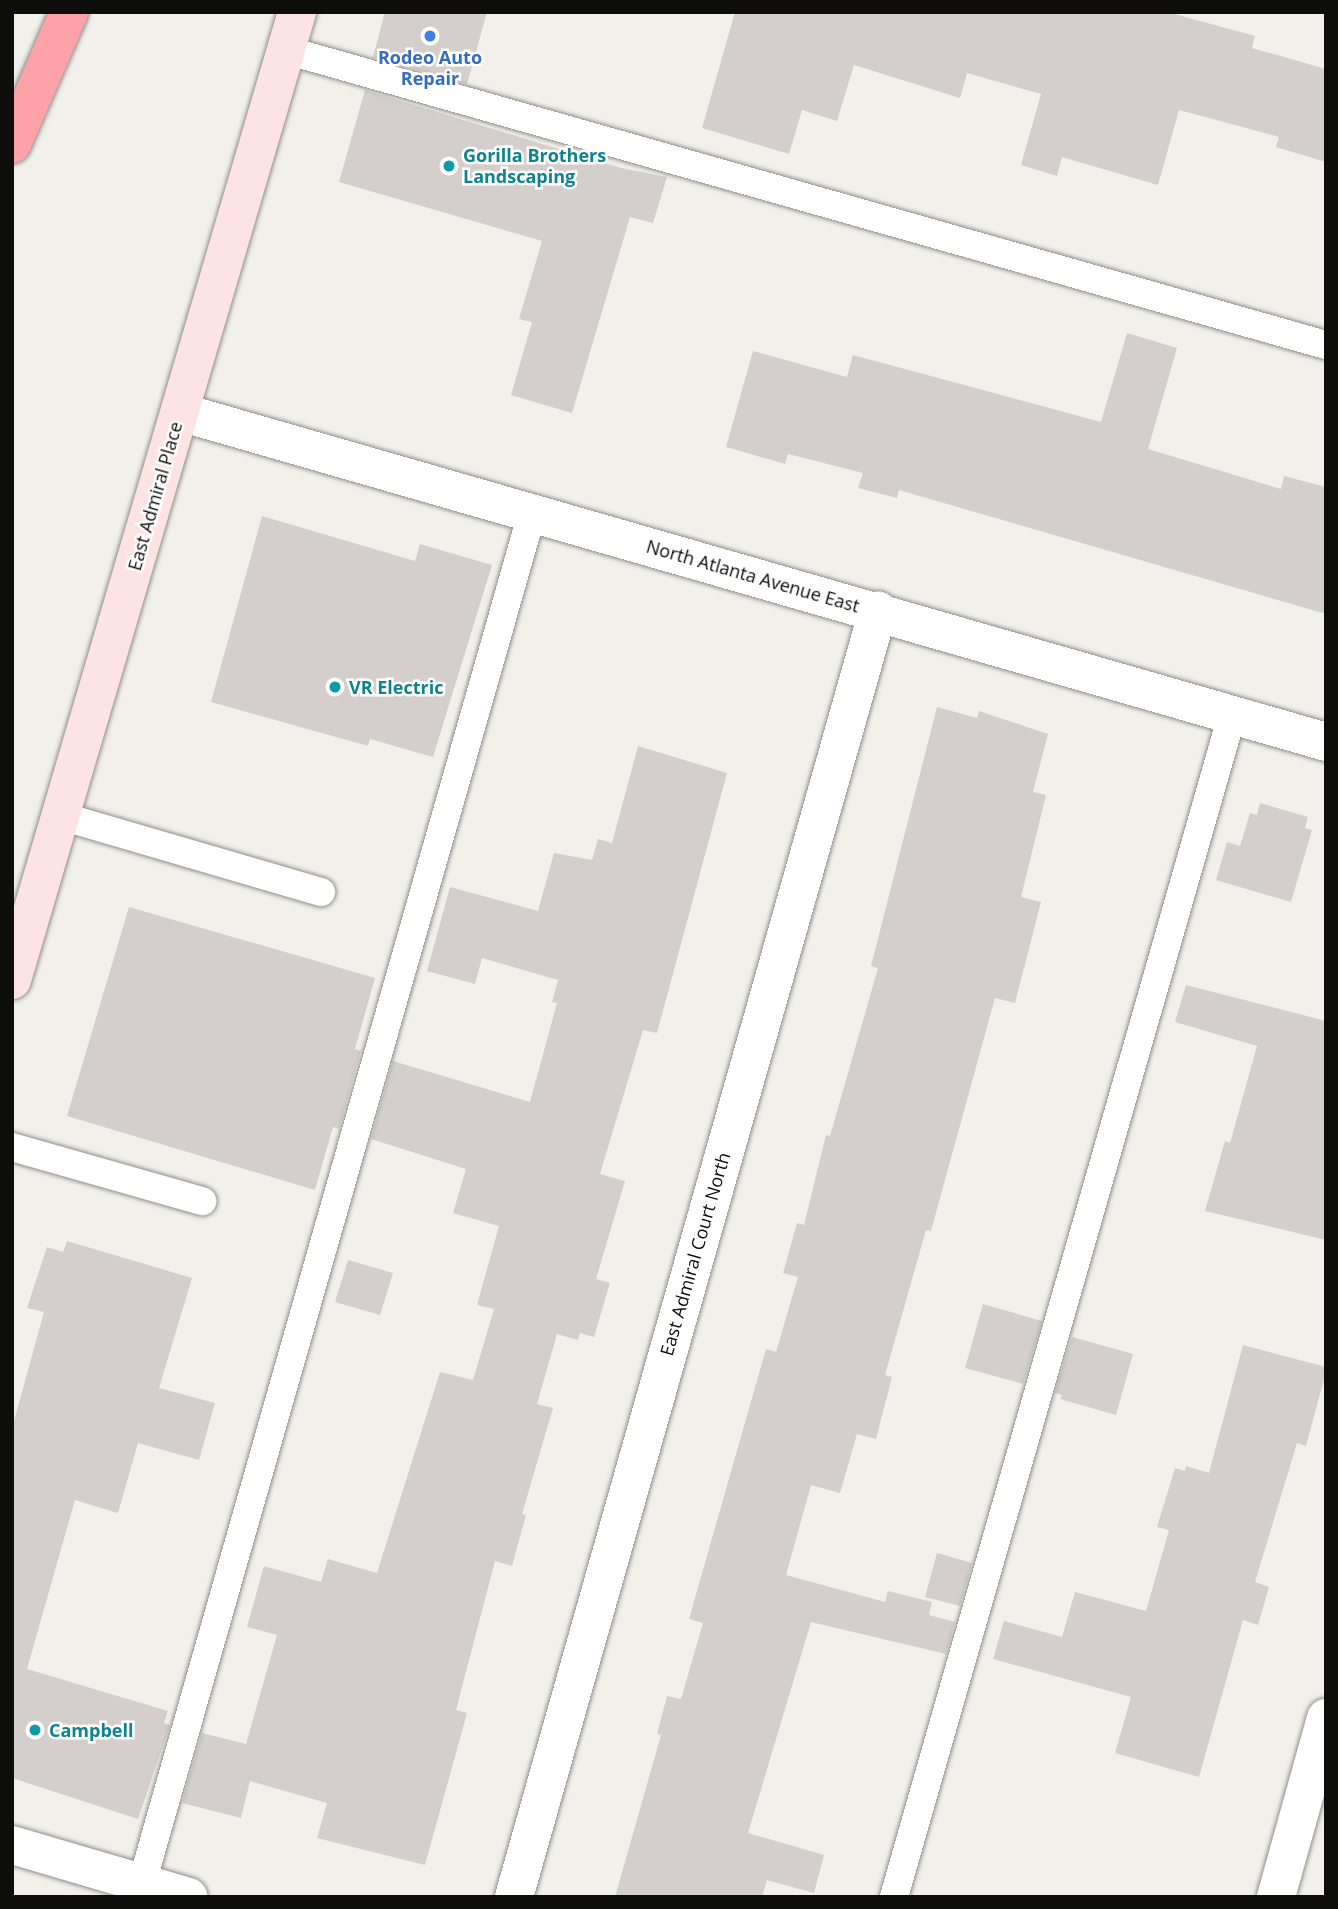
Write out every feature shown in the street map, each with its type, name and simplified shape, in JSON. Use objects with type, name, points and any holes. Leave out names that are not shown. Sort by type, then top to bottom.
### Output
[{"type":"highway","points":[[12,144],[68,12]]},
{"type":"main road","name":"East Admiral Place","points":[[12,979],[297,12]]},
{"type":"street","name":"North Atlanta Avenue East","points":[[180,412],[1326,742]]},
{"type":"street","name":"East Admiral Court North","points":[[514,1897],[878,611]]},
{"type":"street","points":[[1276,1897],[1326,1718]]},
{"type":"street","points":[[12,1845],[140,1890],[189,1897]]},
{"type":"lane","points":[[286,50],[1326,345]]},
{"type":"lane","points":[[140,1890],[532,513]]},
{"type":"lane","points":[[894,1897],[1232,715]]},
{"type":"lane","points":[[61,816],[321,892]]},
{"type":"lane","points":[[12,1147],[202,1201]]},
{"type":"building","name":"Rodeo Auto Repair","points":[[385,12],[487,12],[467,84],[373,57]]},
{"type":"building","points":[[735,12],[1167,12],[1255,36],[1252,48],[1326,69],[1326,162],[1276,147],[1279,137],[1179,110],[1158,185],[1062,157],[1057,176],[1021,165],[1041,94],[967,73],[960,98],[854,65],[837,121],[802,110],[789,154],[702,128]]},
{"type":"building","points":[[365,90],[621,168],[667,177],[653,223],[630,217],[572,413],[511,395],[532,322],[519,319],[542,241],[339,182]]},
{"type":"building","points":[[1127,333],[1177,348],[1148,449],[1281,489],[1284,476],[1326,487],[1326,614],[899,490],[897,498],[858,488],[863,473],[788,454],[785,464],[726,447],[753,351],[847,377],[853,355],[1101,422]]},
{"type":"building","points":[[262,516],[415,561],[420,544],[492,565],[433,757],[370,739],[368,746],[211,702]]},
{"type":"building","points":[[937,707],[977,718],[979,711],[1048,734],[1033,792],[1046,795],[1021,897],[1041,902],[1015,1003],[995,998],[931,1231],[926,1230],[885,1375],[892,1377],[876,1439],[857,1434],[840,1493],[811,1485],[786,1575],[885,1602],[888,1591],[932,1602],[929,1615],[955,1622],[946,1654],[811,1622],[748,1833],[824,1855],[814,1893],[767,1880],[762,1897],[615,1897],[661,1735],[657,1734],[667,1696],[681,1699],[703,1623],[689,1619],[766,1349],[776,1352],[798,1277],[783,1273],[797,1223],[804,1225],[826,1135],[830,1136],[878,968],[871,966]]},
{"type":"building","points":[[638,746],[727,773],[657,1033],[643,1030],[600,1174],[625,1181],[596,1279],[610,1283],[594,1337],[580,1333],[578,1340],[557,1334],[537,1404],[553,1408],[522,1514],[526,1515],[512,1566],[495,1561],[456,1710],[467,1713],[425,1865],[317,1838],[327,1803],[250,1781],[241,1818],[182,1803],[202,1733],[246,1744],[277,1635],[247,1627],[264,1566],[321,1582],[328,1559],[377,1573],[440,1372],[473,1380],[494,1309],[477,1305],[499,1226],[453,1213],[466,1169],[371,1139],[393,1061],[530,1102],[557,1003],[552,1002],[558,980],[482,958],[475,984],[427,971],[450,887],[538,911],[554,853],[592,860],[598,839],[612,843]]},
{"type":"building","points":[[1260,803],[1308,817],[1305,828],[1312,830],[1291,902],[1216,880],[1227,842],[1240,846],[1250,813],[1257,815]]},
{"type":"building","points":[[129,907],[375,978],[355,1049],[361,1051],[339,1129],[333,1127],[315,1190],[67,1116]]},
{"type":"building","points":[[1186,985],[1326,1021],[1326,1240],[1205,1211],[1225,1141],[1230,1143],[1257,1046],[1175,1022]]},
{"type":"building","points":[[67,1241],[192,1278],[159,1388],[215,1403],[199,1460],[138,1443],[118,1513],[75,1500],[27,1669],[168,1711],[164,1723],[170,1725],[138,1819],[12,1778],[12,1428],[44,1312],[27,1308],[47,1247],[63,1252]]},
{"type":"building","points":[[348,1260],[393,1273],[380,1315],[335,1302]]},
{"type":"building","points":[[983,1304],[1042,1321],[1023,1384],[965,1368]]},
{"type":"building","points":[[1072,1337],[1133,1354],[1116,1415],[1060,1399],[1062,1395],[1055,1393]]},
{"type":"building","points":[[1243,1345],[1326,1367],[1326,1372],[1306,1446],[1297,1443],[1255,1582],[1269,1587],[1258,1625],[1243,1620],[1199,1777],[1115,1753],[1131,1697],[993,1659],[1004,1621],[1062,1637],[1075,1592],[1146,1611],[1169,1530],[1157,1527],[1175,1468],[1185,1471],[1186,1466],[1209,1473]]},
{"type":"building","points":[[937,1553],[972,1563],[960,1606],[925,1597]]},
{"type":"place","name":"Rodeo Auto Repair","points":[[430,36]]},
{"type":"place","name":"Gorilla Brothers Landscaping","points":[[449,166]]},
{"type":"place","name":"VR Electric","points":[[335,687]]},
{"type":"place","name":"Campbell","points":[[35,1730]]}]
